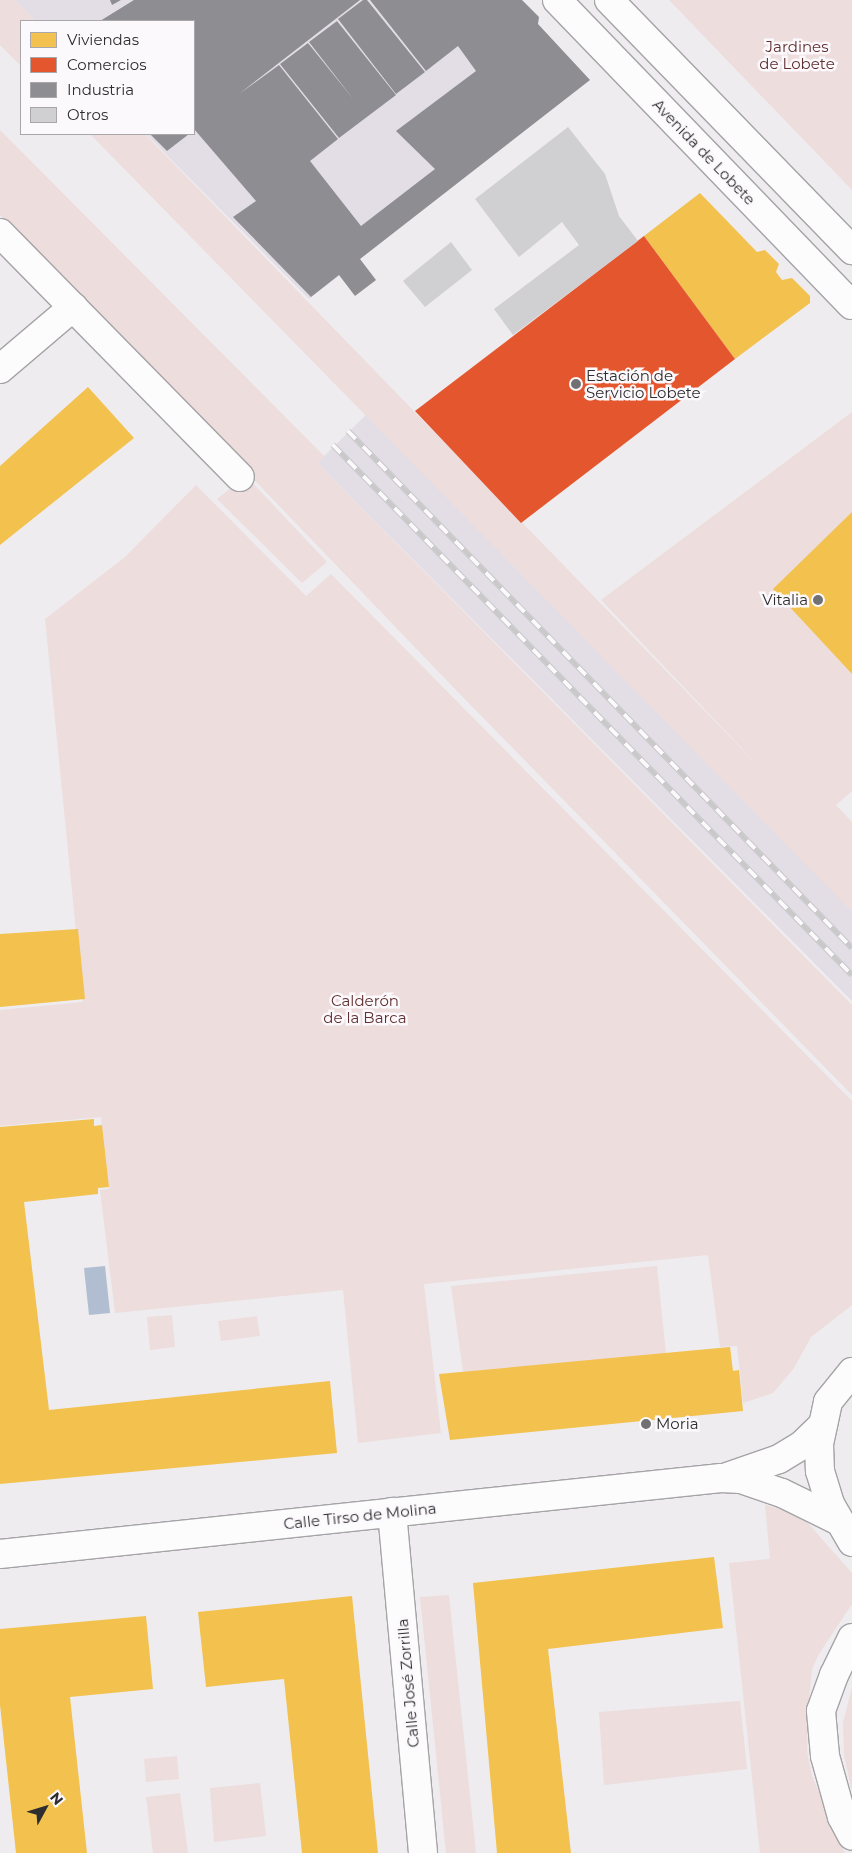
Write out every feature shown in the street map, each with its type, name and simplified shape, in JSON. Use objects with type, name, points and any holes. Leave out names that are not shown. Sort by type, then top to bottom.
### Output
[{"type":"main road","name":"Avenida de Lobete","points":[[557,0],[852,304]]},
{"type":"main road","points":[[610,0],[852,250]]},
{"type":"main road","points":[[0,233],[240,477]]},
{"type":"main road","points":[[0,368],[73,307]]},
{"type":"main road","name":"Calle Tirso de Molina","points":[[844,1531],[820,1471],[819,1444],[828,1402],[852,1372]]},
{"type":"main road","name":"Calle Tirso de Molina","points":[[721,1478],[779,1459],[802,1444],[823,1425]]},
{"type":"main road","name":"Calle Tirso de Molina","points":[[0,1554],[721,1478],[741,1479],[782,1493],[844,1531]]},
{"type":"main road","name":"Calle José Zorrilla","points":[[392,1512],[423,1853]]},
{"type":"main road","points":[[852,1638],[821,1711],[825,1756],[842,1817],[852,1836]]},
{"type":"shaded area","points":[[15,0],[515,0],[590,80],[309,299],[147,135],[195,135],[195,20],[35,20]]},
{"type":"shaded area","points":[[377,404],[852,910],[852,1001],[317,463]]},
{"type":"green space","points":[[0,0],[15,0],[35,20],[20,20],[20,65],[0,45]]},
{"type":"green space","name":"Jardines de Lobete","points":[[669,0],[852,0],[852,190]]},
{"type":"green space","points":[[0,130],[324,456],[317,463],[852,1005],[852,1095],[455,689],[0,215]]},
{"type":"green space","points":[[91,135],[146,135],[770,778],[601,600],[852,412],[852,562],[794,611],[852,674],[852,791],[836,805],[852,822],[852,912]]},
{"type":"green space","points":[[246,476],[327,562],[302,583],[217,499]]},
{"type":"green space","name":"Calderón de la Barca","points":[[196,485],[306,596],[331,574],[852,1101],[852,1305],[811,1337],[794,1368],[773,1393],[743,1403],[737,1346],[720,1347],[708,1255],[424,1284],[441,1433],[358,1443],[343,1290],[115,1313],[100,1190],[109,1189],[101,1117],[0,1126],[0,1010],[83,1002],[45,619],[125,557]]},
{"type":"green space","points":[[657,1266],[666,1354],[463,1372],[451,1286]]},
{"type":"green space","points":[[172,1315],[175,1347],[150,1350],[147,1317]]},
{"type":"green space","points":[[257,1316],[260,1336],[221,1341],[218,1321]]},
{"type":"green space","points":[[765,1505],[791,1512],[806,1521],[852,1573],[852,1604],[819,1654],[812,1669],[808,1710],[807,1751],[812,1776],[845,1853],[760,1853],[729,1563],[770,1559]]},
{"type":"green space","points":[[449,1595],[476,1853],[446,1853],[420,1597]]},
{"type":"green space","points":[[852,1687],[852,1791],[844,1755],[843,1723]]},
{"type":"green space","points":[[740,1701],[747,1769],[604,1785],[599,1712]]},
{"type":"green space","points":[[177,1756],[179,1779],[146,1782],[144,1759]]},
{"type":"green space","points":[[260,1783],[266,1836],[214,1842],[210,1788]]},
{"type":"green space","points":[[180,1793],[188,1853],[153,1853],[146,1797]]},
{"type":"water","points":[[105,1266],[110,1313],[89,1315],[84,1268]]},
{"type":"building: Viviendas","points":[[700,193],[757,252],[765,250],[779,264],[776,272],[782,280],[792,278],[810,296],[810,303],[735,359],[644,236]]},
{"type":"building: Viviendas","points":[[88,387],[134,438],[0,545],[0,466]]},
{"type":"building: Viviendas","name":"Vitalia","points":[[852,512],[852,674],[773,589]]},
{"type":"building: Viviendas","points":[[78,929],[85,999],[0,1007],[0,934]]},
{"type":"building: Viviendas","points":[[94,1119],[94,1126],[102,1125],[109,1187],[98,1188],[98,1194],[24,1202],[49,1410],[330,1381],[337,1453],[0,1484],[0,1127]]},
{"type":"building: Viviendas","points":[[730,1347],[733,1371],[739,1370],[743,1411],[450,1440],[439,1374]]},
{"type":"building: Viviendas","points":[[714,1557],[723,1628],[548,1649],[571,1853],[497,1853],[473,1583]]},
{"type":"building: Viviendas","points":[[352,1596],[378,1853],[302,1853],[284,1679],[206,1687],[198,1612]]},
{"type":"building: Viviendas","points":[[146,1616],[153,1689],[70,1697],[87,1853],[16,1853],[0,1705],[0,1629]]},
{"type":"building: Comercios","name":"Estación de Servicio Lobete","points":[[644,236],[735,359],[521,523],[415,411]]},
{"type":"building: Industria","points":[[110,0],[121,0],[112,5]]},
{"type":"building: Industria","points":[[134,0],[360,0],[239,94],[279,65],[338,139],[310,161],[361,226],[435,169],[396,131],[476,71],[458,46],[426,71],[370,0],[522,0],[539,17],[538,24],[590,80],[360,259],[376,280],[355,296],[339,275],[311,297],[233,217],[256,201],[195,130],[195,20],[102,20]]},
{"type":"building: Industria","points":[[363,0],[367,0],[425,72],[396,94],[338,19]]},
{"type":"building: Industria","points":[[337,21],[396,95],[339,138],[280,64],[308,43],[354,100],[309,42]]},
{"type":"building: Industria","points":[[151,135],[188,135],[167,151]]},
{"type":"building: Otros","points":[[568,127],[605,174],[619,216],[638,241],[513,335],[494,309],[579,245],[562,222],[519,257],[475,199]]},
{"type":"building: Otros","points":[[451,242],[472,270],[425,307],[403,281]]},
{"type":"railway","points":[[348,431],[852,948]]},
{"type":"railway","points":[[333,445],[852,975]]},
{"type":"place","name":"Estación de Servicio Lobete","points":[[576,384]]},
{"type":"place","name":"Vitalia","points":[[818,600]]},
{"type":"place","name":"Moria","points":[[646,1424]]}]
